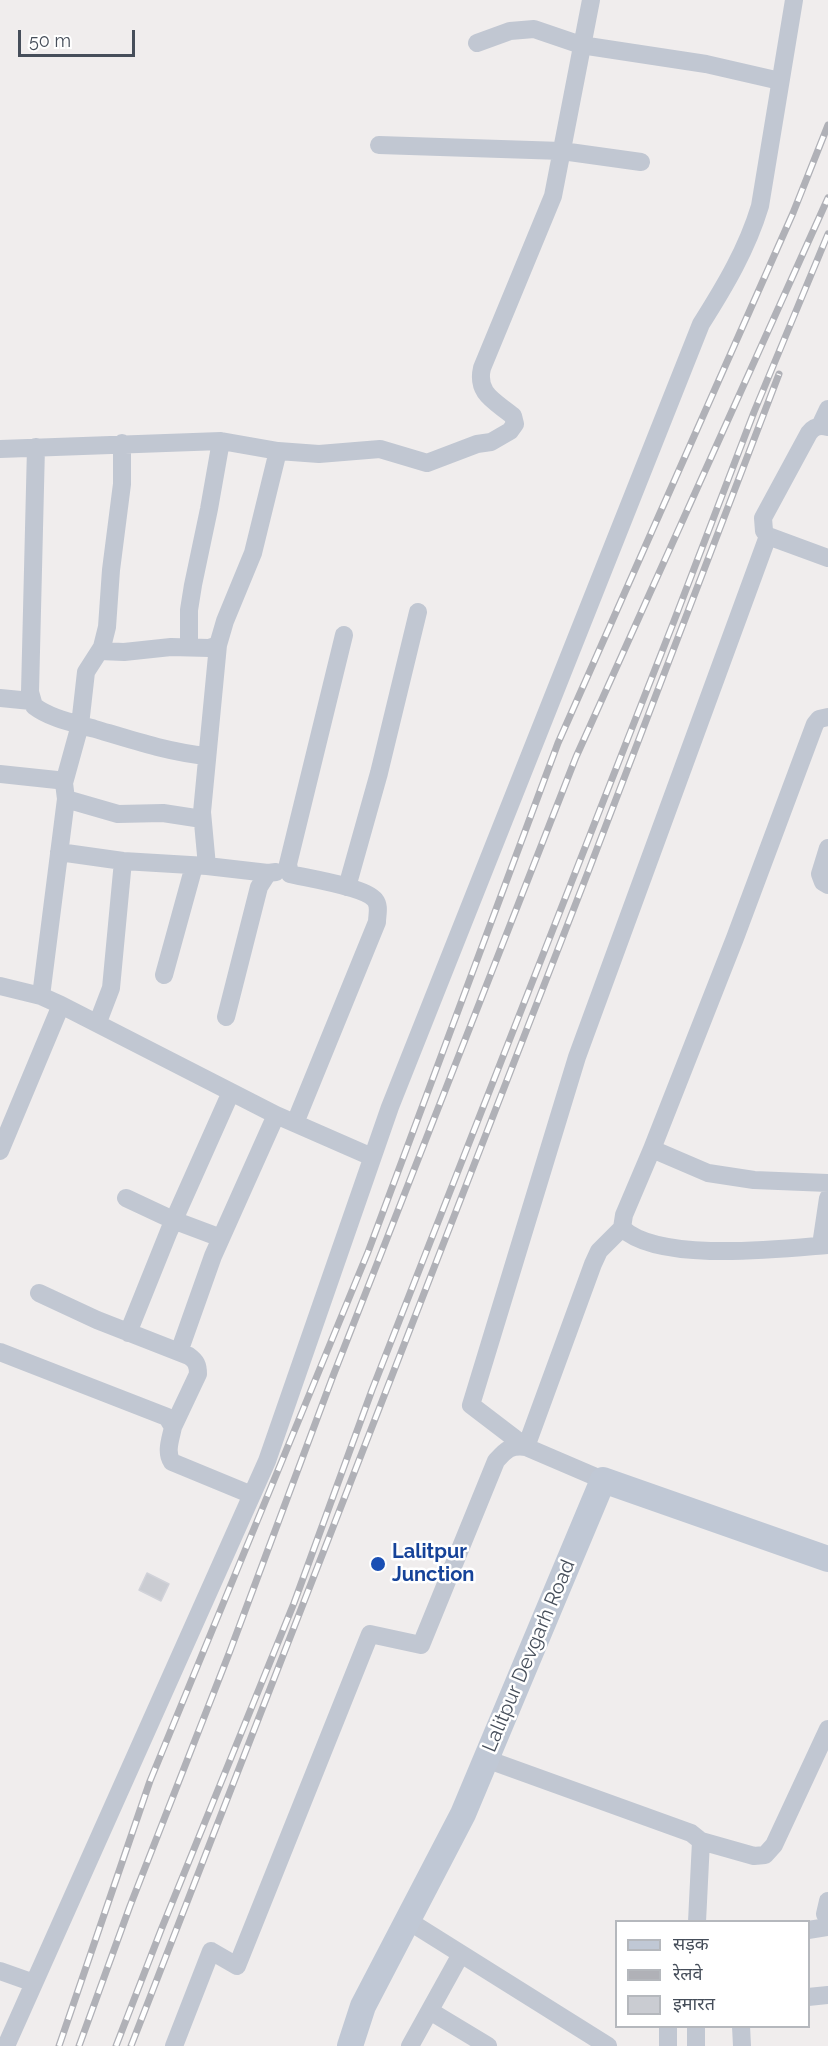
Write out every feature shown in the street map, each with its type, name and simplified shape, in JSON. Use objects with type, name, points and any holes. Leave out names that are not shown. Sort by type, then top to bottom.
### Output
[{"type":"main road","points":[[603,1480],[828,1558]]},
{"type":"main road","name":"Lalitpur Devgarh Road","points":[[351,2046],[363,2006],[463,1814],[603,1480]]},
{"type":"street","points":[[0,449],[221,441],[278,452],[319,454],[380,449],[427,463],[477,444],[491,442],[510,431],[514,424],[513,416],[486,394],[481,386],[480,378],[482,368],[553,196],[591,0]]},
{"type":"street","points":[[6,2046],[267,1461],[372,1157],[701,324],[736,266],[755,221],[760,206],[794,0]]},
{"type":"street","points":[[477,43],[510,31],[534,29],[581,45],[706,64],[780,81]]},
{"type":"street","points":[[379,145],[562,152],[641,162]]},
{"type":"street","points":[[828,409],[824,426],[813,429],[809,433],[763,518],[764,531],[768,536],[828,558]]},
{"type":"street","points":[[189,647],[189,610],[221,441]]},
{"type":"street","points":[[41,996],[65,791],[80,725],[86,672],[100,651],[107,627],[111,570],[122,484],[122,443]]},
{"type":"street","points":[[31,701],[36,447]]},
{"type":"street","points":[[164,975],[200,866],[207,756],[218,645],[225,621],[254,553],[278,452]]},
{"type":"street","points":[[603,1480],[526,1447],[471,1405],[577,1058],[768,536]]},
{"type":"street","points":[[347,887],[379,773],[418,612]]},
{"type":"street","points":[[290,874],[288,864],[297,820],[344,635]]},
{"type":"street","points":[[100,651],[124,652],[162,647],[209,648],[218,645]]},
{"type":"street","points":[[0,698],[31,701],[40,711],[147,745],[207,756]]},
{"type":"street","points":[[526,1447],[592,1264],[599,1251],[622,1228],[624,1215],[735,938],[815,724],[819,719],[828,717]]},
{"type":"street","points":[[0,774],[57,780],[65,791],[118,813],[163,813],[202,819]]},
{"type":"street","points":[[828,848],[820,874],[822,882],[828,885]]},
{"type":"street","points":[[59,852],[123,861],[290,874],[364,892],[375,899],[378,909],[376,922],[295,1123]]},
{"type":"street","points":[[98,1022],[111,988],[123,861]]},
{"type":"street","points":[[226,1017],[259,887],[268,873]]},
{"type":"street","points":[[0,986],[41,996],[98,1022],[276,1115],[372,1157]]},
{"type":"street","points":[[0,1151],[61,1005]]},
{"type":"street","points":[[128,1333],[173,1220],[231,1092]]},
{"type":"street","points":[[178,1352],[221,1238],[276,1115]]},
{"type":"street","points":[[652,1149],[708,1173],[754,1180],[828,1183]]},
{"type":"street","points":[[126,1198],[173,1220],[221,1238]]},
{"type":"street","points":[[622,1228],[629,1235],[669,1247],[693,1250],[758,1250],[825,1245],[828,1198]]},
{"type":"street","points":[[39,1293],[195,1360],[198,1374],[173,1427],[169,1457],[172,1462],[252,1495]]},
{"type":"street","points":[[0,1352],[167,1417],[173,1427]]},
{"type":"street","points":[[174,2046],[211,1951],[237,1966],[370,1634],[421,1645],[496,1461],[506,1449],[515,1446],[526,1447]]},
{"type":"street","points":[[486,1759],[691,1833],[701,1841],[754,1856],[765,1856],[774,1845],[828,1729]]},
{"type":"street","points":[[697,1920],[701,1841]]},
{"type":"street","points":[[828,1901],[825,1914],[828,1920]]},
{"type":"street","points":[[407,1920],[608,2046]]},
{"type":"street","points":[[810,1930],[828,1928]]},
{"type":"street","points":[[410,2046],[461,1954]]},
{"type":"street","points":[[0,1971],[34,1983]]},
{"type":"street","points":[[810,1997],[828,1995]]},
{"type":"street","points":[[430,2011],[476,2043]]},
{"type":"street","points":[[668,2028],[668,2046]]},
{"type":"street","points":[[696,2028],[696,2046]]},
{"type":"street","points":[[741,2028],[742,2046]]},
{"type":"building","points":[[147,1573],[169,1584],[161,1601],[139,1590]]},
{"type":"railway","points":[[59,2046],[150,1781],[368,1252],[558,743],[793,213],[828,125]]},
{"type":"railway","points":[[79,2046],[130,1906],[230,1651],[333,1376],[576,757],[828,198]]},
{"type":"railway","points":[[116,2046],[294,1603],[372,1390],[754,412],[828,234]]},
{"type":"railway","points":[[131,2046],[590,867],[779,374]]},
{"type":"place","name":"Lalitpur Junction","points":[[378,1564]]}]
